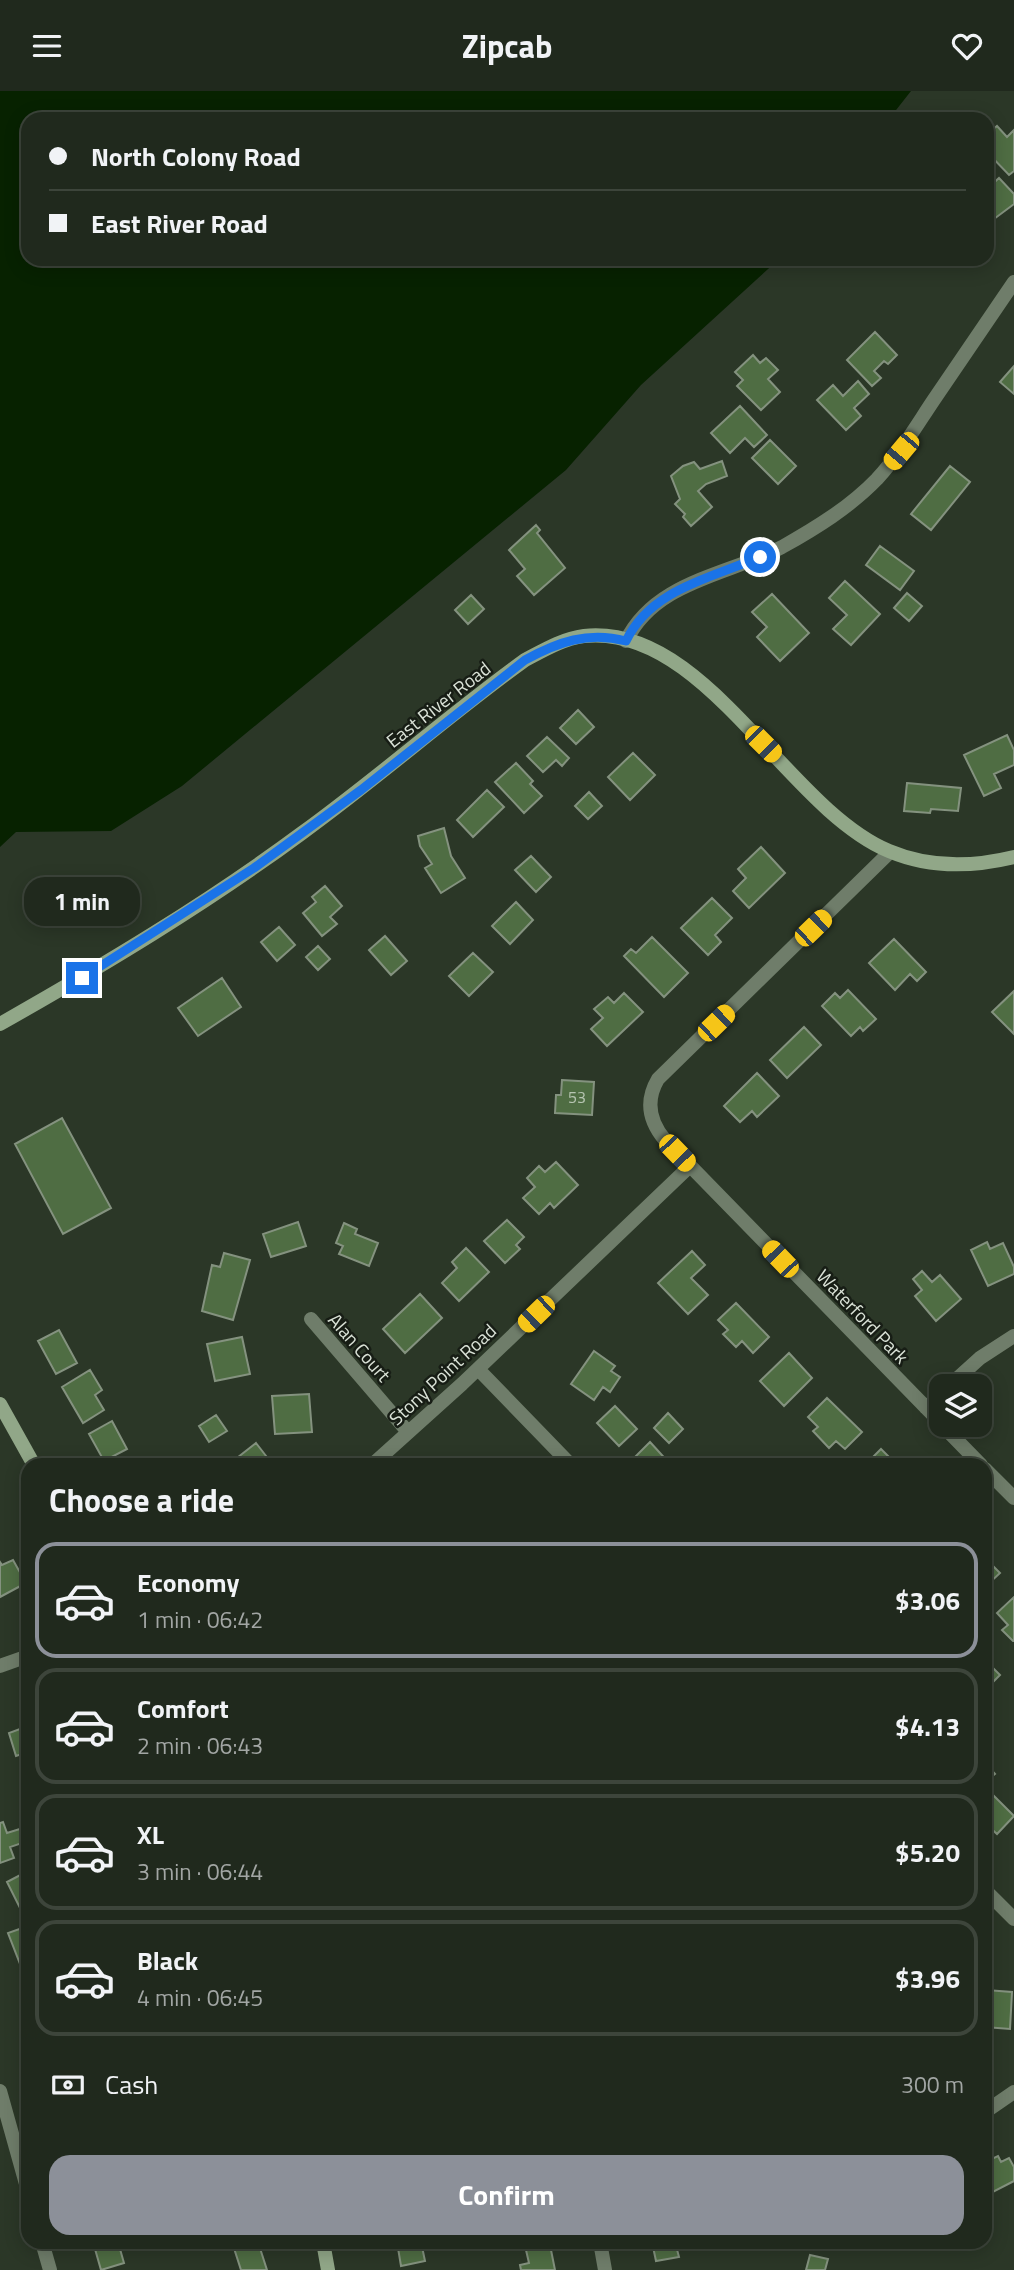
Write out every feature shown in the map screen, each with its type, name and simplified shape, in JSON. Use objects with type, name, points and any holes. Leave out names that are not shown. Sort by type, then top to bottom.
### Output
[{"type":"main road","name":"East River Road","points":[[0,1024],[102,966],[254,868],[361,790],[525,660],[549,647],[584,636],[604,636],[626,641],[663,654],[692,674],[844,823],[865,839],[890,852],[914,859],[955,865],[980,864],[1014,857]]},
{"type":"main road","points":[[0,1404],[30,1458]]},
{"type":"main road","points":[[324,2249],[328,2270]]},
{"type":"street","points":[[626,641],[636,623],[655,603],[779,548],[816,527],[876,480],[901,451],[1014,282]]},
{"type":"street","name":"Waterford Park","points":[[890,852],[658,1079],[650,1098],[651,1119],[660,1134],[690,1166],[929,1411]]},
{"type":"street","name":"Stony Point Road","points":[[380,1458],[478,1369],[690,1166]]},
{"type":"street","name":"Alan Court","points":[[311,1319],[408,1432]]},
{"type":"street","points":[[962,1374],[980,1358],[1014,1336]]},
{"type":"street","points":[[478,1369],[564,1458]]},
{"type":"street","points":[[926,1408],[929,1405]]},
{"type":"street","name":"Waterford Park","points":[[954,1437],[974,1458]]},
{"type":"street","points":[[992,1476],[1014,1498]]},
{"type":"street","points":[[0,1666],[21,1658]]},
{"type":"street","points":[[992,1897],[1014,1919]]},
{"type":"street","points":[[0,2091],[21,2166]]},
{"type":"street","points":[[992,2107],[1014,2092]]},
{"type":"street","points":[[44,2249],[50,2270]]},
{"type":"street","points":[[601,2249],[605,2270]]},
{"type":"shaded area","points":[[0,91],[911,91],[894,112],[21,112],[21,266],[771,266],[641,385],[566,470],[182,786],[111,831],[16,832],[0,847]]},
{"type":"building","points":[[997,126],[1007,137],[1014,130],[1014,171],[1009,175],[994,159],[994,129]]},
{"type":"building","points":[[999,178],[1014,194],[1014,204],[994,219],[994,183]]},
{"type":"building","points":[[875,332],[897,355],[888,364],[884,361],[874,371],[881,378],[872,386],[847,360]]},
{"type":"building","points":[[753,355],[760,363],[766,358],[778,370],[768,379],[780,392],[761,410],[737,386],[743,380],[735,372]]},
{"type":"building","points":[[1014,366],[1014,394],[1000,382]]},
{"type":"building","points":[[858,381],[869,394],[854,408],[861,416],[846,430],[817,400],[833,385],[843,396]]},
{"type":"building","points":[[740,406],[767,435],[754,447],[745,438],[730,453],[711,433]]},
{"type":"building","points":[[770,440],[796,466],[778,484],[752,458]]},
{"type":"building","points":[[722,461],[727,476],[706,484],[698,491],[712,507],[691,526],[683,517],[685,514],[675,504],[680,499],[671,476],[683,466],[694,462],[700,469]]},
{"type":"building","points":[[950,466],[970,482],[931,530],[911,514]]},
{"type":"building","points":[[536,525],[540,530],[537,533],[565,568],[534,595],[517,576],[525,569],[509,550]]},
{"type":"building","points":[[880,546],[914,571],[900,590],[866,565]]},
{"type":"building","points":[[845,581],[880,614],[851,645],[833,629],[847,615],[829,598]]},
{"type":"building","points":[[907,593],[922,606],[909,621],[894,608]]},
{"type":"building","points":[[772,594],[809,633],[780,661],[757,637],[767,627],[752,612]]},
{"type":"building","points":[[471,595],[484,609],[468,624],[455,610]]},
{"type":"building","points":[[578,710],[594,727],[576,744],[560,728]]},
{"type":"building","points":[[1007,735],[1014,750],[1014,765],[994,774],[1001,788],[984,796],[964,755]]},
{"type":"building","points":[[547,737],[569,758],[562,766],[556,760],[543,772],[527,756]]},
{"type":"building","points":[[633,753],[655,775],[630,800],[608,777]]},
{"type":"building","points":[[516,763],[533,781],[530,784],[542,796],[524,813],[495,782]]},
{"type":"building","points":[[907,783],[961,788],[958,811],[904,811]]},
{"type":"building","points":[[487,790],[504,807],[473,837],[457,820]]},
{"type":"building","points":[[589,792],[602,806],[588,819],[575,806]]},
{"type":"building","points":[[444,828],[451,856],[465,878],[441,893],[425,868],[432,864],[420,846],[418,836]]},
{"type":"building","points":[[761,847],[785,873],[749,908],[733,891],[746,878],[738,869]]},
{"type":"building","points":[[531,856],[551,877],[536,892],[515,870]]},
{"type":"building","points":[[325,886],[342,906],[330,917],[337,924],[322,936],[303,913],[316,902],[312,897]]},
{"type":"building","points":[[712,898],[732,918],[715,935],[721,942],[708,955],[681,928]]},
{"type":"building","points":[[516,902],[533,920],[510,944],[492,926]]},
{"type":"building","points":[[279,927],[295,945],[277,961],[261,942]]},
{"type":"building","points":[[385,936],[407,961],[391,975],[369,950]]},
{"type":"building","points":[[652,937],[688,973],[664,997],[624,956],[631,949],[636,953]]},
{"type":"building","points":[[894,939],[926,972],[917,981],[910,974],[895,990],[869,963]]},
{"type":"building","points":[[318,946],[330,959],[318,970],[306,957]]},
{"type":"building","points":[[473,953],[493,972],[469,996],[449,976]]},
{"type":"building","points":[[222,978],[241,1007],[198,1036],[178,1008]]},
{"type":"building","points":[[848,990],[876,1019],[863,1031],[860,1027],[851,1036],[822,1006],[835,993],[840,998]]},
{"type":"building","points":[[1014,991],[1014,1034],[992,1012]]},
{"type":"building","points":[[624,993],[643,1012],[607,1046],[591,1029],[603,1018],[594,1009],[608,997],[614,1003]]},
{"type":"building","points":[[804,1027],[821,1045],[787,1078],[770,1060]]},
{"type":"building","points":[[757,1073],[779,1096],[757,1117],[752,1111],[740,1122],[724,1106]]},
{"type":"building","points":[[562,1080],[594,1082],[592,1115],[555,1113],[556,1095],[561,1095]]},
{"type":"building","points":[[62,1118],[111,1208],[63,1234],[15,1144]]},
{"type":"building","points":[[556,1162],[578,1185],[554,1208],[550,1203],[539,1214],[523,1198],[535,1187],[527,1178],[539,1166],[545,1172]]},
{"type":"building","points":[[507,1220],[524,1237],[516,1245],[520,1249],[505,1263],[484,1241]]},
{"type":"building","points":[[298,1222],[306,1246],[271,1257],[263,1234]]},
{"type":"building","points":[[344,1223],[357,1229],[355,1234],[378,1243],[369,1266],[339,1254],[343,1246],[336,1243]]},
{"type":"building","points":[[987,1242],[990,1249],[1003,1243],[1014,1267],[1014,1274],[988,1286],[971,1250]]},
{"type":"building","points":[[466,1248],[489,1272],[459,1301],[442,1283],[457,1268],[452,1262]]},
{"type":"building","points":[[692,1251],[705,1265],[691,1278],[708,1295],[688,1314],[658,1283]]},
{"type":"building","points":[[224,1253],[250,1260],[233,1320],[202,1311],[212,1265],[220,1267]]},
{"type":"building","points":[[922,1271],[932,1282],[940,1275],[961,1299],[936,1321],[915,1296],[922,1290],[913,1279]]},
{"type":"building","points":[[420,1294],[442,1318],[405,1353],[383,1329]]},
{"type":"building","points":[[736,1303],[769,1337],[753,1353],[742,1341],[736,1347],[723,1334],[728,1330],[718,1320]]},
{"type":"building","points":[[59,1330],[77,1363],[56,1374],[38,1341]]},
{"type":"building","points":[[242,1337],[250,1374],[215,1381],[207,1344]]},
{"type":"building","points":[[594,1351],[615,1366],[611,1371],[620,1377],[610,1392],[603,1387],[594,1400],[571,1384]]},
{"type":"building","points":[[789,1353],[812,1378],[784,1406],[760,1381]]},
{"type":"building","points":[[90,1370],[102,1390],[95,1395],[104,1410],[83,1423],[62,1387]]},
{"type":"building","points":[[309,1394],[312,1432],[275,1434],[272,1396]]},
{"type":"building","points":[[827,1398],[862,1432],[845,1449],[836,1441],[829,1448],[813,1431],[818,1427],[808,1417]]},
{"type":"building","points":[[615,1406],[637,1429],[619,1446],[597,1423]]},
{"type":"building","points":[[668,1413],[683,1429],[669,1443],[654,1428]]},
{"type":"building","points":[[216,1415],[227,1431],[209,1442],[199,1426]]},
{"type":"building","points":[[112,1421],[127,1449],[110,1458],[102,1458],[89,1434]]},
{"type":"building","points":[[650,1442],[665,1458],[634,1458]]},
{"type":"building","points":[[256,1443],[268,1458],[237,1458]]},
{"type":"building","points":[[881,1449],[890,1458],[872,1458]]},
{"type":"building","points":[[13,1560],[21,1574],[21,1586],[0,1597],[0,1562],[2,1565]]},
{"type":"building","points":[[992,1565],[1000,1573],[992,1580]]},
{"type":"building","points":[[1014,1597],[1013,1641],[1002,1630],[1008,1625],[997,1613]]},
{"type":"building","points":[[992,1667],[1000,1675],[992,1683]]},
{"type":"building","points":[[21,1729],[21,1754],[16,1756],[9,1733]]},
{"type":"building","points":[[992,1794],[1014,1816],[997,1834],[992,1829]]},
{"type":"building","points":[[3,1822],[7,1833],[21,1829],[21,1843],[10,1847],[14,1858],[0,1863],[0,1823]]},
{"type":"building","points":[[21,1875],[21,1910],[7,1882]]},
{"type":"building","points":[[21,1928],[21,1966],[8,1933]]},
{"type":"building","points":[[992,1990],[1012,1992],[1010,2029],[992,2028]]},
{"type":"building","points":[[998,2156],[1001,2162],[1009,2158],[1014,2167],[1014,2181],[992,2192],[992,2159]]},
{"type":"building","points":[[95,2249],[120,2249],[124,2263],[101,2270]]},
{"type":"building","points":[[234,2249],[260,2249],[267,2270],[241,2270]]},
{"type":"building","points":[[398,2249],[422,2249],[425,2261],[401,2266]]},
{"type":"building","points":[[551,2249],[555,2270],[521,2270],[520,2265],[529,2263],[526,2250]]},
{"type":"building","points":[[653,2249],[677,2249],[679,2257],[656,2261]]},
{"type":"building","points":[[810,2255],[828,2259],[825,2270],[806,2270]]},
{"type":"route","points":[[82,978],[254,868],[303,833],[525,660],[549,647],[584,636],[604,636],[626,641],[636,623],[655,603],[670,594],[760,557]]}]
